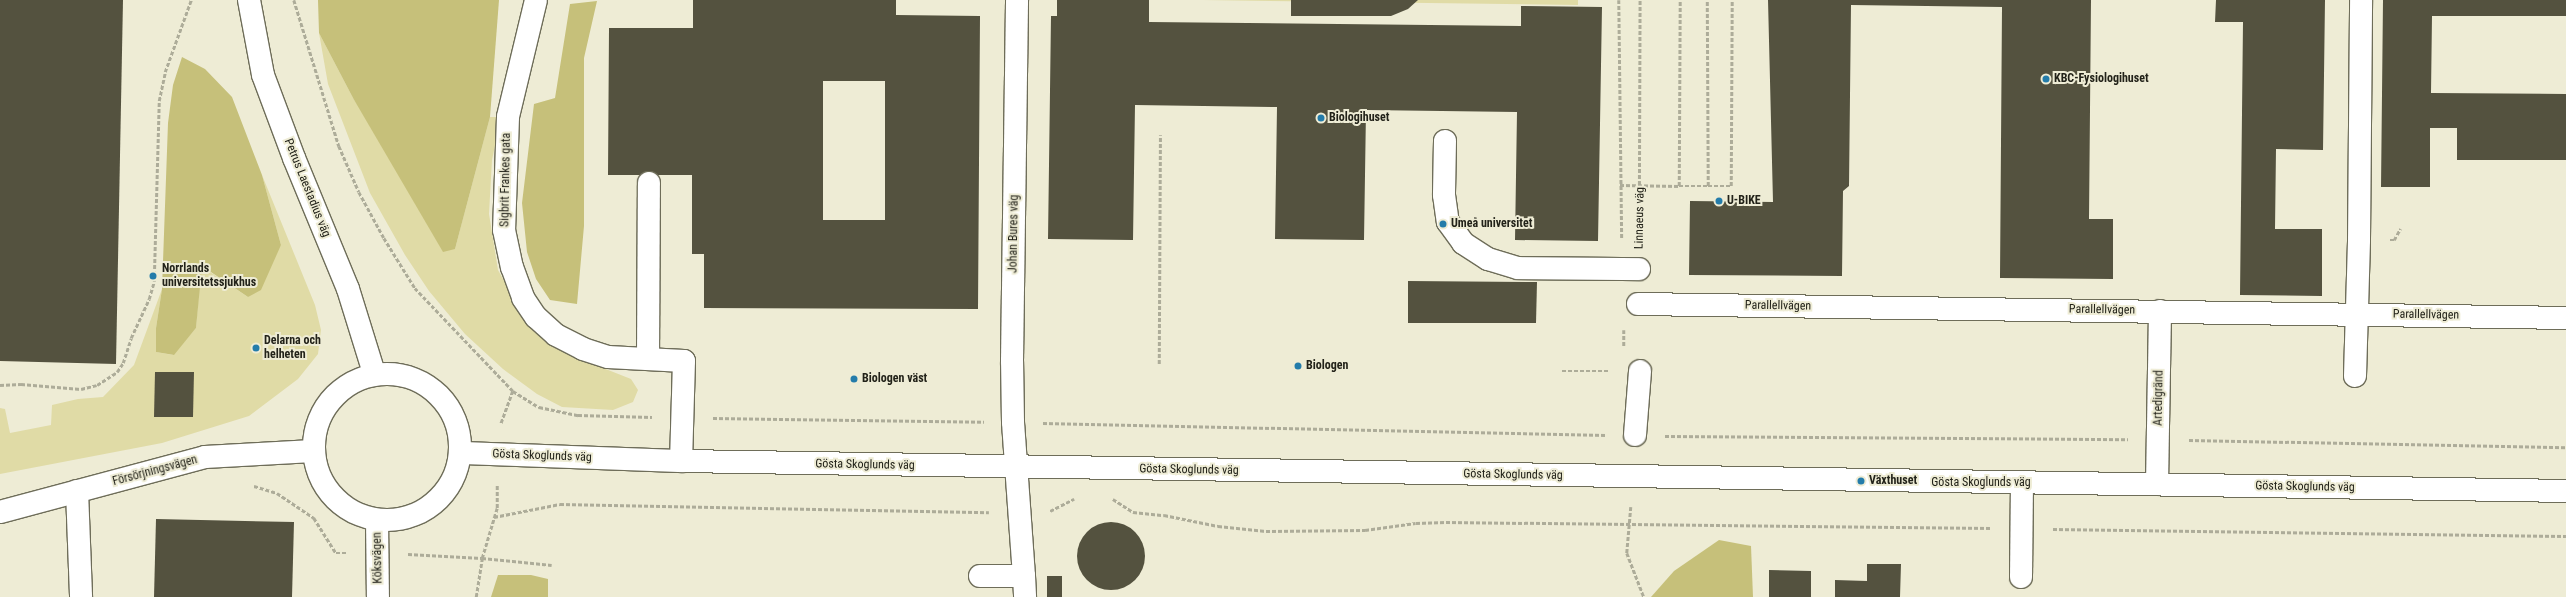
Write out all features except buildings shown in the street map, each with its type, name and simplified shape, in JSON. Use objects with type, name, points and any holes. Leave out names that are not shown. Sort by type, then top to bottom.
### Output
[{"type":"street","name":"Petrus Laestadius väg","points":[[249,0],[264,75],[294,158],[348,289],[374,373]]},
{"type":"street","name":"Sigbrit Frankes gata","points":[[536,0],[508,117],[504,230],[512,267],[523,298],[536,317],[556,335],[583,349],[608,357],[684,361],[683,417]]},
{"type":"street","name":"Johan Bures väg","points":[[1017,0],[1013,422],[1024,586]]},
{"type":"street","points":[[2355,376],[2361,0]]},
{"type":"street","points":[[1445,142],[1444,195],[1448,222],[1463,243],[1488,259],[1518,268],[1631,269]]},
{"type":"street","points":[[648,359],[649,183]]},
{"type":"street","name":"Parallellvägen","points":[[1638,304],[2566,318]]},
{"type":"street","name":"Artedigränd","points":[[2157,484],[2160,311]]},
{"type":"street","points":[[1635,436],[1640,371]]},
{"type":"street","points":[[374,373],[400,374],[424,383],[446,402],[457,422],[461,453],[457,470],[443,494],[427,509],[405,518],[377,520],[354,513],[332,496],[318,474],[313,450],[315,429],[325,406],[341,388],[374,373]]},
{"type":"street","points":[[681,461],[683,417]]},
{"type":"street","name":"Försörjningsvägen","points":[[0,512],[205,457],[313,450]]},
{"type":"street","name":"Gösta Skoglunds väg","points":[[461,453],[681,461],[2566,491]]},
{"type":"street","points":[[2021,577],[2022,483]]},
{"type":"street","points":[[77,492],[81,597]]},
{"type":"street","name":"Köksvägen","points":[[377,520],[378,597]]},
{"type":"street","points":[[980,576],[1024,586]]},
{"type":"path","points":[[0,384],[21,384],[81,389],[97,385],[117,372],[123,363],[131,338],[149,299],[154,281],[159,100],[165,72],[191,0]]},
{"type":"path","points":[[294,0],[338,146],[359,192],[384,238],[415,288],[513,392],[539,407],[578,415],[1013,422],[1635,436],[2158,440],[2566,448]]},
{"type":"path","points":[[1619,0],[1620,186],[1631,269]]},
{"type":"path","name":"Linnaeus väg","points":[[1631,269],[1640,185],[1640,0]]},
{"type":"path","points":[[1679,186],[1680,0]]},
{"type":"path","points":[[1707,0],[1708,186]]},
{"type":"path","points":[[1620,186],[1731,186],[1732,0]]},
{"type":"path","points":[[1159,364],[1160,136]]},
{"type":"path","points":[[1624,324],[1624,355]]},
{"type":"path","points":[[1562,371],[1616,371]]},
{"type":"path","points":[[476,597],[482,558],[497,508],[497,455],[501,421],[513,392]]},
{"type":"path","points":[[253,486],[277,493],[314,518],[336,553],[482,558],[552,565]]},
{"type":"path","points":[[1106,496],[1134,512],[1164,515],[1218,526],[1266,531],[1365,530],[1416,523],[1439,522],[1630,523],[2566,536]]},
{"type":"path","points":[[494,517],[560,504],[1019,513],[1050,511],[1076,498]]},
{"type":"path","points":[[1631,505],[1627,553],[1644,597]]},
{"type":"shaded area","points":[[318,0],[499,0],[490,117],[455,249],[443,252],[353,98],[319,33]]},
{"type":"shaded area","points":[[1203,0],[1578,0],[1578,5]]},
{"type":"shaded area","points":[[597,1],[584,58],[584,226],[577,304],[550,300],[536,279],[527,252],[522,203],[534,104],[555,98],[570,4]]},
{"type":"shaded area","points":[[319,33],[353,98],[455,249],[490,117],[501,117],[492,160],[489,214],[498,270],[518,306],[593,364],[631,379],[638,390],[633,402],[613,410],[562,407],[537,394],[503,369],[465,334],[429,291],[405,255],[370,193],[328,84]]},
{"type":"shaded area","points":[[182,57],[205,69],[232,97],[262,175],[281,245],[261,290],[248,297],[202,266],[196,328],[174,355],[156,352],[156,328],[162,289],[168,123],[173,85]]},
{"type":"shaded area","points":[[262,175],[315,305],[321,330],[318,354],[298,379],[249,416],[162,443],[0,474],[0,408],[5,409],[10,433],[51,425],[52,405],[78,399],[103,397],[134,365],[162,289],[156,328],[156,352],[173,355],[196,328],[201,266],[248,297],[281,245]]},
{"type":"shaded area","points":[[1719,540],[1751,546],[1753,597],[1651,597],[1674,571]]},
{"type":"shaded area","points":[[498,575],[531,575],[548,579],[548,597],[491,597]]},
{"type":"place","name":"KBC-Fysiologihuset","points":[[2046,79]]},
{"type":"place","name":"Biologihuset","points":[[1321,118]]},
{"type":"place","name":"U-BIKE","points":[[1719,201]]},
{"type":"place","name":"Umeå universitet","points":[[1443,224]]},
{"type":"place","name":"Norrlands universitetssjukhus","points":[[153,276]]},
{"type":"place","name":"Delarna och helheten","points":[[256,348]]},
{"type":"place","name":"Biologen","points":[[1298,366]]},
{"type":"place","name":"Biologen väst","points":[[854,379]]},
{"type":"place","name":"Växthuset","points":[[1861,481]]}]
